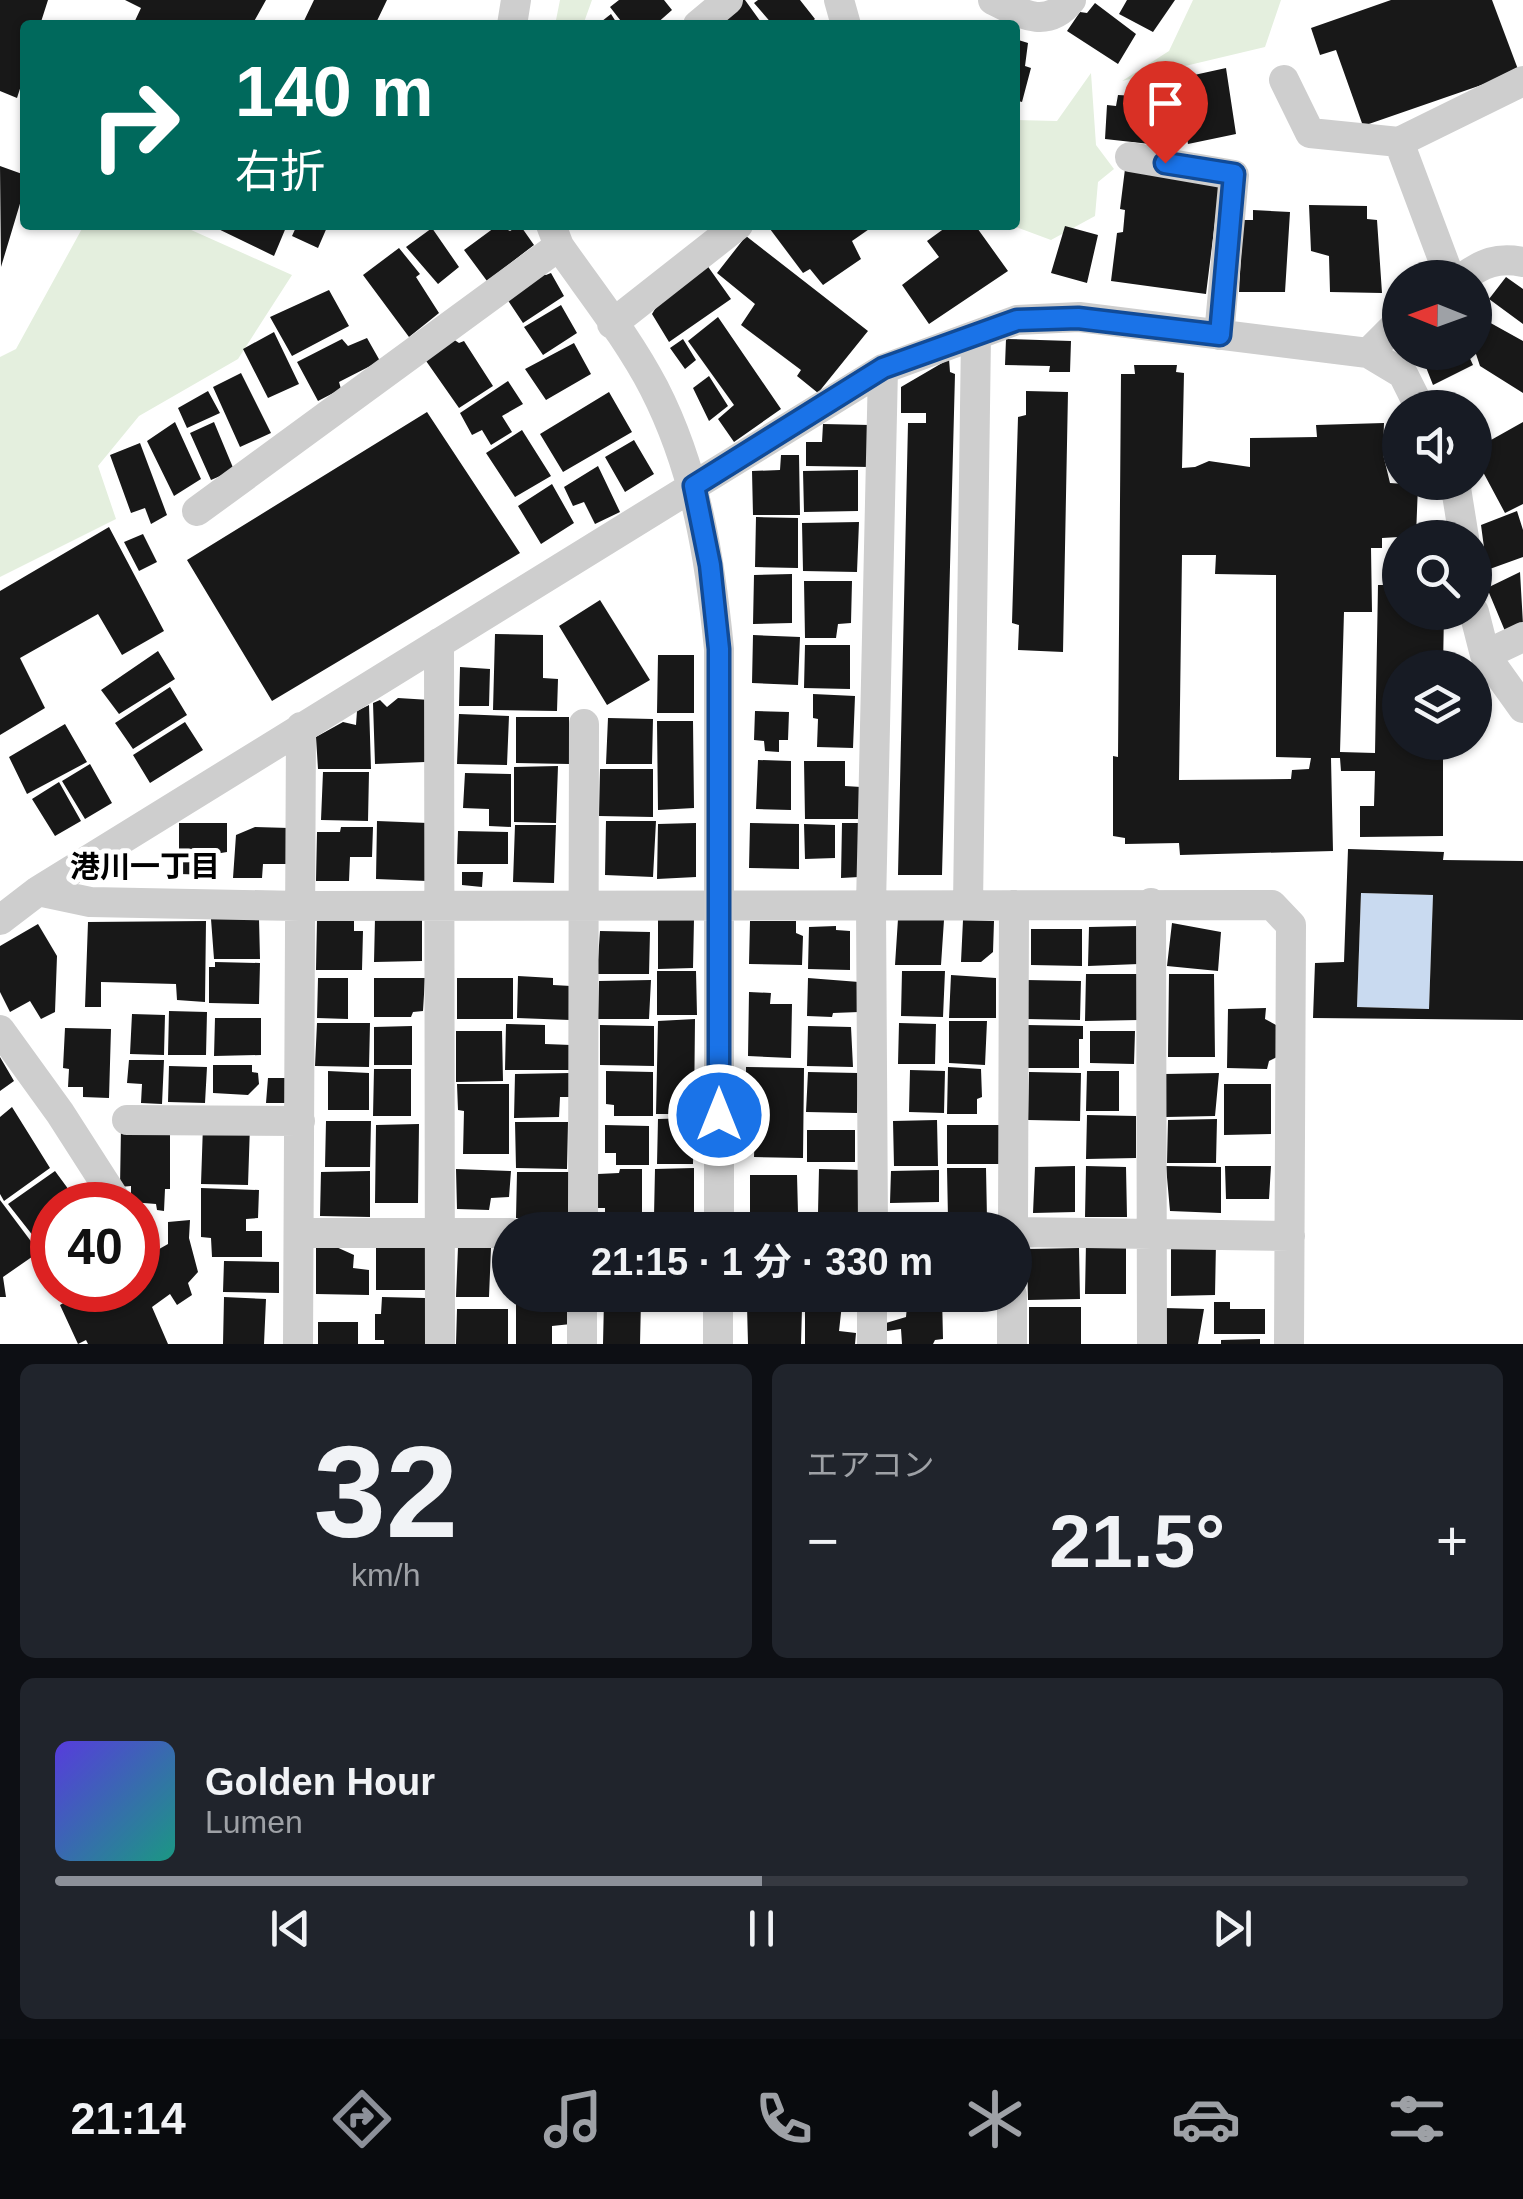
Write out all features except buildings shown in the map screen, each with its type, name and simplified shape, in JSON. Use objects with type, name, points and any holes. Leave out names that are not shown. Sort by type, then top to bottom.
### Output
[{"type":"street","points":[[704,20],[728,0]]},
{"type":"street","points":[[993,0],[1024,16],[1039,18],[1061,12],[1071,0]]},
{"type":"street","points":[[1284,80],[1310,133],[1398,142],[1523,81]]},
{"type":"street","points":[[1398,142],[1443,260]]},
{"type":"street","points":[[1130,157],[1234,174],[1220,335]]},
{"type":"street","points":[[612,324],[732,230]]},
{"type":"street","points":[[197,512],[555,236],[654,387],[694,486],[710,565],[719,649],[719,1212]]},
{"type":"street","points":[[1492,261],[1523,262]]},
{"type":"street","points":[[0,920],[38,891],[883,368],[1017,320],[1078,318],[1368,353],[1403,374],[1411,390]]},
{"type":"street","points":[[968,905],[976,336]]},
{"type":"street","points":[[1368,353],[1382,339]]},
{"type":"street","points":[[873,1212],[871,905],[883,368]]},
{"type":"street","points":[[1492,652],[1523,637]]},
{"type":"street","points":[[439,644],[440,1344]]},
{"type":"street","points":[[1492,665],[1523,708]]},
{"type":"street","points":[[583,1212],[584,724]]},
{"type":"street","points":[[298,1344],[302,727]]},
{"type":"street","points":[[38,891],[90,902],[300,906],[1272,905],[1291,925],[1289,1344]]},
{"type":"street","points":[[1151,903],[1152,1344]]},
{"type":"street","points":[[1014,905],[1014,1212]]},
{"type":"street","points":[[0,1030],[104,1182]]},
{"type":"street","points":[[127,1120],[300,1121]]},
{"type":"street","points":[[1032,1231],[1290,1236]]},
{"type":"street","points":[[300,1234],[492,1233]]},
{"type":"street","points":[[582,1312],[582,1344]]},
{"type":"street","points":[[718,1312],[718,1344]]},
{"type":"street","points":[[872,1312],[872,1344]]},
{"type":"street","points":[[1012,1312],[1012,1344]]},
{"type":"green space","points":[[560,0],[592,0],[585,20],[556,20]]},
{"type":"green space","points":[[1193,0],[1281,0],[1265,47],[1122,81],[1169,51]]},
{"type":"green space","points":[[1091,73],[1096,145],[1114,169],[1098,182],[1095,216],[1051,240],[1020,228],[1020,120],[1057,121]]},
{"type":"green space","points":[[81,230],[191,230],[292,275],[238,359],[139,416],[98,466],[116,519],[0,577],[0,357],[16,349]]},
{"type":"water","points":[[1361,893],[1433,895],[1429,1009],[1357,1007]]},
{"type":"district","name":"港川一丁目","points":[[145,866]]},
{"type":"route","points":[[719,1115],[719,649],[710,565],[694,486],[883,368],[1017,320],[1078,318],[1220,335],[1234,174],[1165,163]]}]
